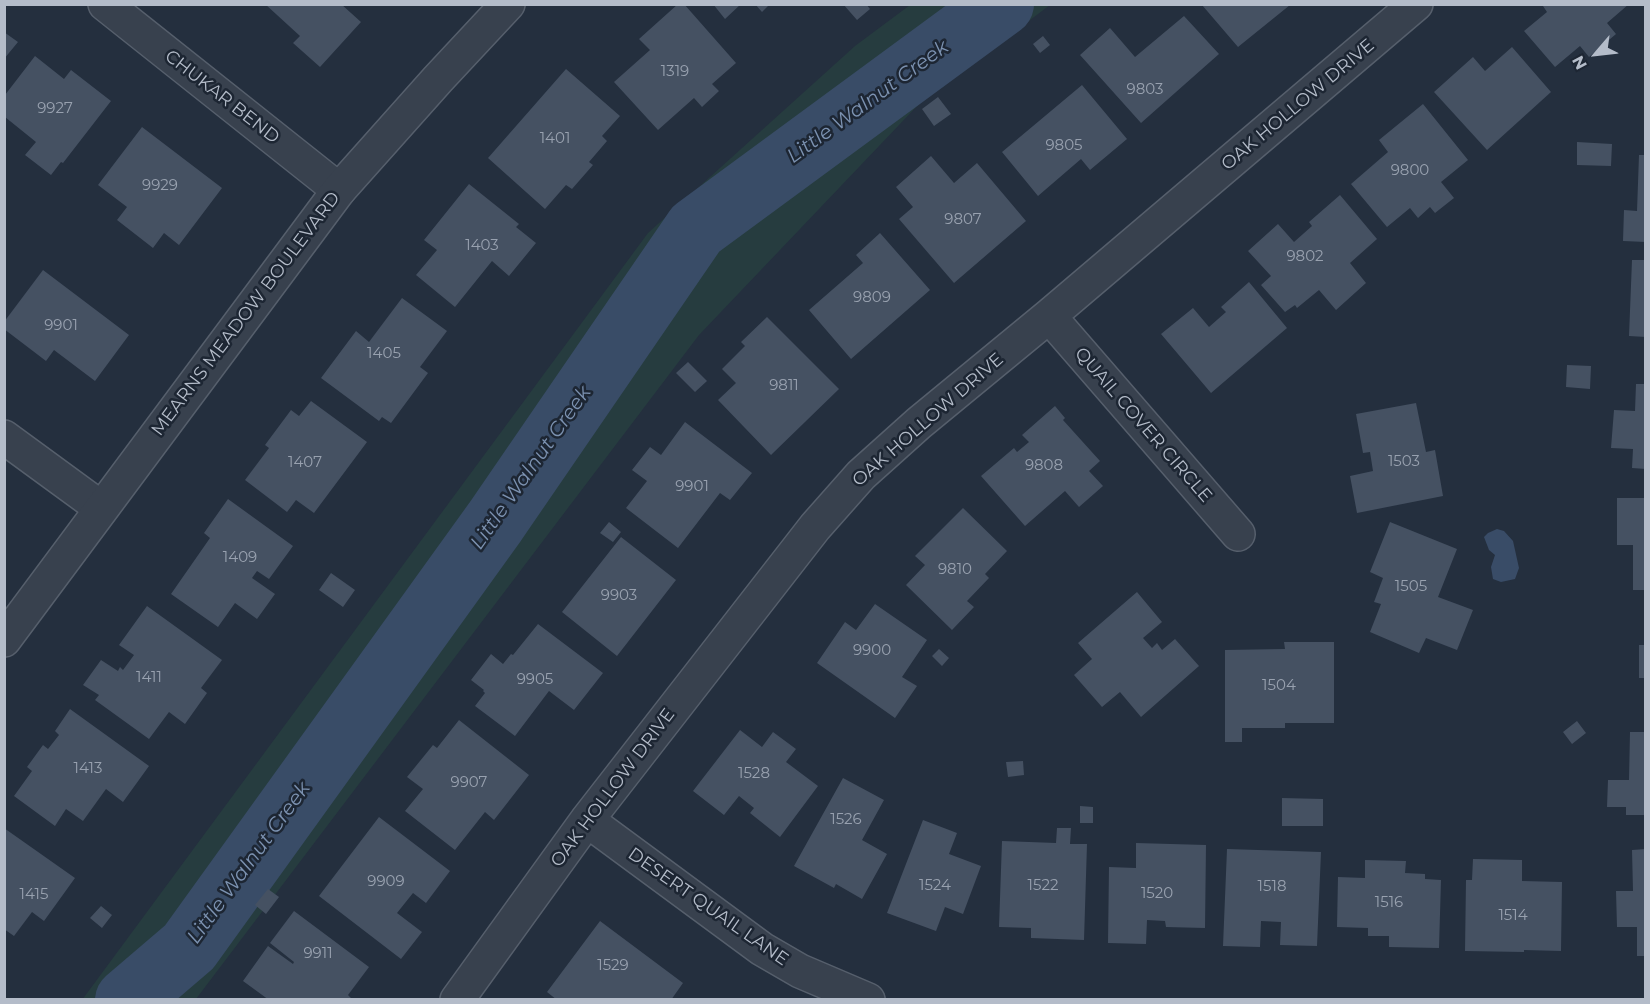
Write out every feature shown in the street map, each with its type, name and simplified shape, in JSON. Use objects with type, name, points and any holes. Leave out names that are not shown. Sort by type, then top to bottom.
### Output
[{"type":"street","name":"CHUKAR BEND","points":[[105,4],[339,190]]},
{"type":"street","name":"MEARNS MEADOW BOULEVARD","points":[[4,640],[339,190],[508,4]]},
{"type":"street","name":"OAK HOLLOW DRIVE","points":[[457,999],[587,820],[815,527],[861,475],[919,423],[1049,316],[1416,4]]},
{"type":"street","name":"QUAIL COVER CIRCLE","points":[[1049,316],[1238,534]]},
{"type":"street","points":[[4,437],[102,508]]},
{"type":"street","name":"DESERT QUAIL LANE","points":[[587,820],[762,949],[800,971],[867,999]]},
{"type":"green space","points":[[910,5],[1050,5],[920,103],[699,335],[196,999],[82,1000],[648,233],[855,46]]},
{"type":"water","points":[[1497,529],[1504,531],[1513,541],[1519,568],[1515,579],[1501,582],[1493,579],[1491,567],[1495,555],[1489,550],[1484,537]]},
{"type":"building","points":[[265,4],[341,4],[361,22],[320,67],[293,43],[300,36]]},
{"type":"building","points":[[678,4],[684,4],[736,63],[712,84],[719,91],[702,107],[694,98],[658,130],[614,82],[650,50],[639,39]]},
{"type":"building","points":[[713,4],[741,4],[725,19]]},
{"type":"building","points":[[755,4],[770,4],[762,12]]},
{"type":"building","points":[[843,4],[866,4],[870,9],[857,20]]},
{"type":"building","points":[[1545,4],[1629,4],[1607,23],[1616,34],[1589,57],[1580,46],[1555,67],[1524,31],[1547,12],[1543,6]]},
{"type":"building","points":[[1202,5],[1290,5],[1238,47]]},
{"type":"building","points":[[1184,16],[1219,54],[1141,123],[1080,55],[1110,28],[1135,57]]},
{"type":"building","points":[[4,32],[18,42],[4,59]]},
{"type":"building","points":[[1043,36],[1050,45],[1040,53],[1033,44]]},
{"type":"building","points":[[1512,47],[1551,92],[1487,150],[1434,92],[1473,57],[1485,71]]},
{"type":"building","points":[[35,56],[64,79],[71,70],[111,101],[51,175],[25,155],[36,142],[5,117],[5,95]]},
{"type":"building","points":[[566,69],[620,116],[602,136],[607,141],[589,162],[593,165],[572,189],[566,185],[545,209],[488,158]]},
{"type":"building","points":[[1082,85],[1127,139],[1090,170],[1081,159],[1038,196],[1002,152]]},
{"type":"building","points":[[938,97],[951,114],[934,126],[922,109]]},
{"type":"building","points":[[1423,104],[1468,160],[1441,182],[1454,198],[1435,213],[1430,207],[1418,218],[1410,208],[1387,227],[1351,184],[1388,152],[1379,140]]},
{"type":"building","points":[[142,127],[222,188],[179,245],[164,233],[153,248],[117,220],[127,207],[98,185]]},
{"type":"building","points":[[1577,142],[1612,144],[1611,166],[1577,165]]},
{"type":"building","points":[[1639,155],[1646,155],[1646,242],[1623,241],[1624,210],[1637,211]]},
{"type":"building","points":[[931,156],[954,183],[977,163],[1026,221],[954,283],[899,219],[913,207],[896,187]]},
{"type":"building","points":[[469,184],[519,224],[516,227],[536,243],[509,276],[492,261],[455,307],[416,275],[437,250],[424,240]]},
{"type":"building","points":[[1340,195],[1377,239],[1350,263],[1366,283],[1336,310],[1319,290],[1297,308],[1295,305],[1285,312],[1261,285],[1271,276],[1248,251],[1278,224],[1294,242],[1312,226],[1309,222]]},
{"type":"building","points":[[880,233],[930,290],[851,359],[809,310],[863,263],[856,255]]},
{"type":"building","points":[[1632,260],[1646,260],[1646,337],[1629,336]]},
{"type":"building","points":[[43,270],[129,335],[95,381],[54,350],[46,361],[4,329],[4,322]]},
{"type":"building","points":[[1249,282],[1287,328],[1211,393],[1161,334],[1193,308],[1209,327],[1226,312],[1221,307]]},
{"type":"building","points":[[402,298],[447,331],[420,367],[428,373],[391,423],[382,417],[379,421],[321,378],[356,331],[369,342]]},
{"type":"building","points":[[767,317],[839,389],[771,455],[718,400],[736,383],[722,369],[745,346],[741,342]]},
{"type":"building","points":[[688,362],[707,381],[695,392],[676,373]]},
{"type":"building","points":[[1567,365],[1591,366],[1590,389],[1566,387]]},
{"type":"building","points":[[1636,384],[1646,384],[1646,469],[1632,468],[1633,449],[1611,448],[1614,410],[1635,411]]},
{"type":"building","points":[[311,401],[367,442],[314,513],[296,500],[287,512],[245,480],[269,448],[265,445],[291,410],[299,416]]},
{"type":"building","points":[[1416,403],[1426,452],[1435,450],[1443,496],[1357,513],[1350,476],[1373,471],[1370,452],[1363,453],[1356,414]]},
{"type":"building","points":[[1055,406],[1065,418],[1063,420],[1100,461],[1089,471],[1103,486],[1079,507],[1065,491],[1025,526],[981,476],[1014,448],[1017,452],[1029,442],[1022,435]]},
{"type":"building","points":[[685,422],[752,473],[730,500],[720,493],[678,548],[626,508],[647,481],[632,470],[650,447],[661,455]]},
{"type":"building","points":[[1617,498],[1646,498],[1646,590],[1633,590],[1633,545],[1617,545]]},
{"type":"building","points":[[228,499],[293,546],[269,579],[257,571],[252,578],[275,594],[257,619],[235,603],[218,627],[171,594],[210,538],[204,533]]},
{"type":"building","points":[[963,508],[1007,551],[985,574],[989,578],[967,601],[974,607],[952,630],[906,585],[925,565],[915,556]]},
{"type":"building","points":[[609,522],[621,532],[613,542],[600,533]]},
{"type":"building","points":[[1390,522],[1457,549],[1438,597],[1473,610],[1457,650],[1426,638],[1419,653],[1370,632],[1381,604],[1374,602],[1383,578],[1370,572]]},
{"type":"building","points":[[621,537],[676,580],[617,656],[562,612]]},
{"type":"building","points":[[331,573],[355,590],[343,607],[319,590]]},
{"type":"building","points":[[1137,592],[1162,622],[1143,638],[1152,648],[1157,643],[1162,650],[1175,639],[1199,666],[1141,717],[1120,692],[1102,707],[1074,675],[1092,659],[1078,643]]},
{"type":"building","points":[[875,604],[927,640],[902,677],[917,686],[895,718],[817,663],[845,622],[856,630]]},
{"type":"building","points":[[147,606],[222,660],[201,688],[207,693],[185,724],[169,712],[149,739],[95,700],[99,695],[83,685],[101,660],[118,671],[120,667],[123,670],[134,655],[119,645]]},
{"type":"building","points":[[538,624],[603,673],[574,710],[549,691],[515,736],[475,706],[485,693],[471,680],[491,654],[503,664]]},
{"type":"building","points":[[1284,642],[1334,642],[1334,723],[1285,723],[1285,728],[1242,728],[1242,742],[1225,742],[1225,650],[1285,649]]},
{"type":"building","points":[[1639,645],[1646,645],[1646,678],[1639,678]]},
{"type":"building","points":[[939,649],[949,658],[942,666],[932,656]]},
{"type":"building","points":[[70,709],[149,766],[123,802],[106,789],[83,821],[66,809],[55,826],[14,796],[32,771],[27,767],[43,745],[48,749],[59,735],[55,731]]},
{"type":"building","points":[[459,720],[529,775],[494,820],[485,812],[455,850],[405,811],[423,789],[407,777],[433,745],[437,748]]},
{"type":"building","points":[[1577,721],[1586,733],[1572,744],[1563,732]]},
{"type":"building","points":[[740,730],[762,747],[773,732],[796,749],[786,762],[818,786],[780,837],[750,813],[754,808],[739,796],[724,815],[693,791]]},
{"type":"building","points":[[1630,732],[1646,732],[1646,815],[1626,815],[1626,807],[1607,807],[1608,780],[1629,780]]},
{"type":"building","points":[[1023,761],[1024,775],[1008,777],[1006,762]]},
{"type":"building","points":[[843,778],[884,800],[862,840],[887,854],[862,899],[836,884],[834,888],[794,866]]},
{"type":"building","points":[[1282,798],[1323,799],[1323,826],[1282,826]]},
{"type":"building","points":[[1080,806],[1093,807],[1093,823],[1080,823]]},
{"type":"building","points":[[379,817],[450,871],[426,903],[413,893],[397,913],[422,932],[401,959],[319,896]]},
{"type":"building","points":[[923,820],[957,833],[949,854],[981,866],[963,914],[945,907],[936,931],[887,913]]},
{"type":"building","points":[[4,828],[75,878],[44,921],[32,912],[14,936],[4,929]]},
{"type":"building","points":[[1057,828],[1071,828],[1070,844],[1087,844],[1084,940],[1031,938],[1031,928],[999,927],[1002,841],[1056,843]]},
{"type":"building","points":[[1136,843],[1206,845],[1205,928],[1166,927],[1165,921],[1147,920],[1146,944],[1108,943],[1109,867],[1136,868]]},
{"type":"building","points":[[1227,849],[1321,852],[1317,946],[1280,945],[1281,922],[1261,921],[1260,947],[1223,946]]},
{"type":"building","points":[[1646,849],[1646,956],[1637,956],[1637,927],[1617,927],[1616,891],[1633,891],[1632,850]]},
{"type":"building","points":[[1473,859],[1522,860],[1522,881],[1562,882],[1561,951],[1465,951],[1466,880],[1472,880]]},
{"type":"building","points":[[1365,860],[1406,861],[1405,873],[1425,874],[1425,879],[1441,880],[1439,948],[1389,947],[1389,936],[1368,936],[1368,928],[1337,927],[1338,877],[1365,878]]},
{"type":"building","points":[[268,889],[279,897],[266,914],[255,905]]},
{"type":"building","points":[[101,906],[112,915],[102,928],[90,918]]},
{"type":"building","points":[[294,911],[369,967],[348,995],[353,1000],[269,1000],[243,981],[268,946],[293,964],[294,962],[270,943]]},
{"type":"building","points":[[600,921],[683,983],[671,1000],[557,1000],[547,992]]},
{"type":"waterway","name":"Little Walnut Creek","points":[[127,1000],[189,947],[495,522],[696,229],[1002,4]]}]
